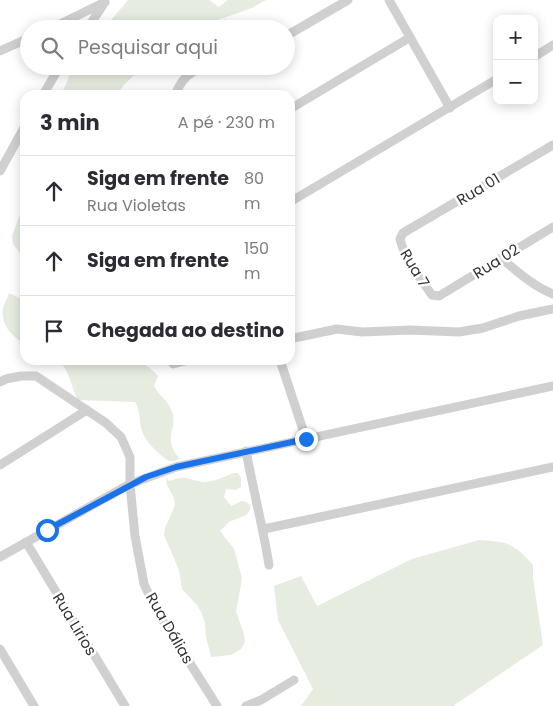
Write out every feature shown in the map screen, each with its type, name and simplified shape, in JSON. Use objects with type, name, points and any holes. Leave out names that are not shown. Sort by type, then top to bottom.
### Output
[{"type":"street","points":[[295,31],[348,0]]},
{"type":"street","points":[[389,0],[450,108]]},
{"type":"street","points":[[68,20],[106,1]]},
{"type":"street","points":[[93,20],[106,1]]},
{"type":"street","points":[[295,106],[409,38]]},
{"type":"street","points":[[0,51],[20,42]]},
{"type":"street","points":[[538,54],[553,45]]},
{"type":"street","points":[[46,90],[55,75]]},
{"type":"street","points":[[177,90],[188,75]]},
{"type":"street","points":[[295,199],[493,81]]},
{"type":"street","points":[[0,171],[4,154],[20,133]]},
{"type":"street","name":"Rua 01","points":[[403,233],[553,144]]},
{"type":"street","name":"Rua 02","points":[[439,296],[553,226]]},
{"type":"street","name":"Rua 7","points":[[403,233],[400,239],[402,247],[432,295],[439,296]]},
{"type":"street","points":[[501,258],[529,281],[553,294]]},
{"type":"street","points":[[295,338],[337,329],[362,332],[410,330],[459,332],[483,328],[518,316],[553,309]]},
{"type":"street","points":[[282,365],[306,439]]},
{"type":"street","name":"Rua Dálias","points":[[0,382],[21,376],[36,376],[106,423],[120,437],[130,457],[130,484],[135,536],[144,584],[155,608],[217,706]]},
{"type":"street","points":[[0,557],[130,484],[176,467],[553,386]]},
{"type":"street","points":[[0,466],[87,410]]},
{"type":"street","points":[[246,452],[264,529],[268,565]]},
{"type":"street","points":[[264,529],[553,467]]},
{"type":"street","name":"Rua Lirios","points":[[26,542],[125,706]]},
{"type":"street","points":[[0,649],[34,706]]},
{"type":"street","points":[[246,706],[262,703],[294,680]]},
{"type":"shaded area","points":[[128,0],[209,0],[219,7],[228,0],[266,0],[252,8],[218,20],[111,20]]},
{"type":"shaded area","points":[[70,75],[134,75],[120,90],[63,90]]},
{"type":"shaded area","points":[[20,215],[20,253],[13,244],[12,236]]},
{"type":"shaded area","points":[[9,293],[20,298],[20,340],[5,325],[3,308]]},
{"type":"shaded area","points":[[63,365],[144,365],[149,368],[158,376],[154,386],[169,405],[172,412],[171,439],[174,451],[179,458],[175,461],[168,460],[150,444],[141,428],[139,411],[135,402],[78,400]]},
{"type":"shaded area","points":[[238,473],[241,477],[241,487],[236,490],[226,489],[224,497],[231,506],[242,501],[246,502],[250,505],[250,510],[246,515],[229,522],[220,531],[234,549],[242,578],[236,612],[245,642],[241,649],[231,655],[211,657],[202,614],[197,605],[182,589],[179,570],[164,535],[175,505],[166,477],[169,481],[184,478],[208,482]]},
{"type":"shaded area","points":[[479,540],[510,545],[533,565],[533,578],[543,645],[453,706],[301,706],[313,689],[278,620],[274,586],[301,576],[317,606],[412,559]]},
{"type":"route","points":[[47,530],[146,477],[176,467],[306,439]]}]
